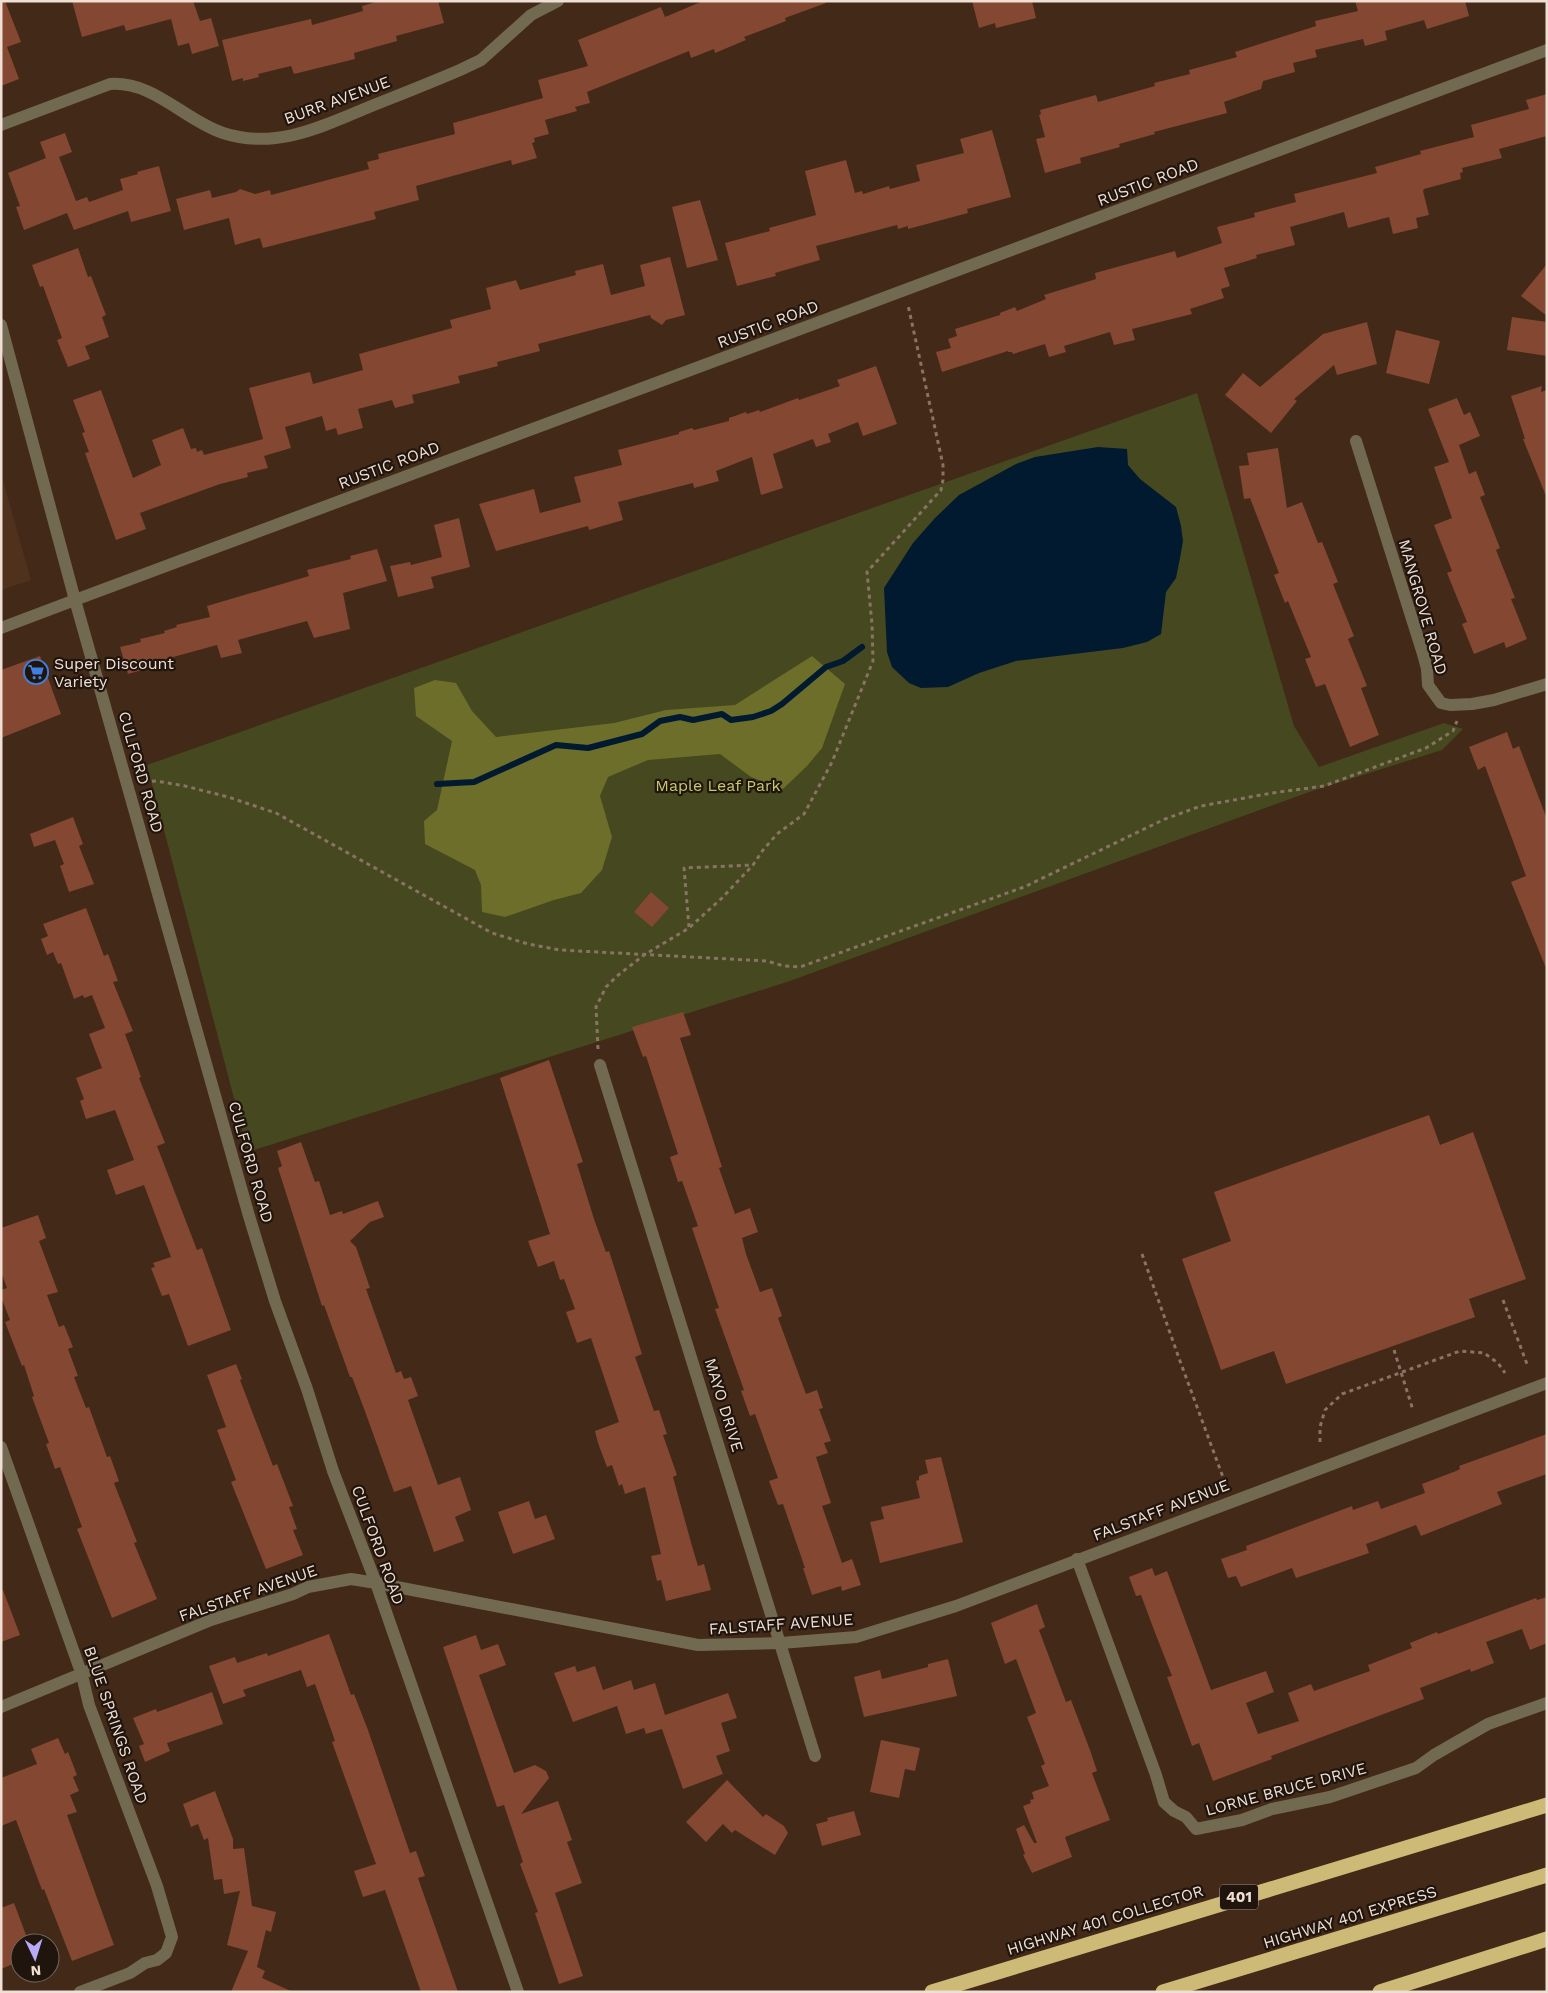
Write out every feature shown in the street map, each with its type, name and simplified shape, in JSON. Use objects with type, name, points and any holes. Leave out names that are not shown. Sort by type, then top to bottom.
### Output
[{"type":"highway","name":"HIGHWAY 401 COLLECTOR","points":[[932,1992],[1547,1805]]},
{"type":"highway","name":"HIGHWAY 401 EXPRESS","points":[[1163,1992],[1547,1875]]},
{"type":"highway","points":[[1380,1992],[1547,1939]]},
{"type":"street","name":"BURR AVENUE","points":[[1,126],[110,84],[122,84],[139,88],[164,99],[223,133],[262,140],[304,134],[481,60],[531,15],[558,1]]},
{"type":"street","name":"RUSTIC ROAD","points":[[1,628],[1547,50]]},
{"type":"street","name":"CULFORD ROAD","points":[[1,325],[75,600],[249,1216],[275,1301],[307,1389],[333,1471],[376,1583],[518,1992]]},
{"type":"street","name":"MANGROVE ROAD","points":[[1356,441],[1423,654],[1427,669],[1428,685],[1441,703],[1450,705],[1494,700],[1547,684]]},
{"type":"street","name":"MAYO DRIVE","points":[[600,1064],[815,1756]]},
{"type":"street","name":"FALSTAFF AVENUE","points":[[1,1707],[211,1620],[293,1594],[308,1587],[351,1579],[698,1646],[781,1643],[856,1637],[956,1606],[1547,1383]]},
{"type":"street","name":"BLUE SPRINGS ROAD","points":[[1,1447],[82,1675],[89,1705],[157,1886],[172,1938],[166,1953],[157,1960],[145,1963],[130,1973],[80,1992]]},
{"type":"street","name":"LORNE BRUCE DRIVE","points":[[1077,1560],[1156,1775],[1164,1802],[1174,1811],[1186,1817],[1196,1829],[1242,1820],[1272,1809],[1330,1797],[1416,1768],[1434,1755],[1488,1724],[1547,1704]]},
{"type":"path","points":[[600,1064],[596,1007],[606,987],[617,976],[644,956],[689,928],[722,898],[753,865],[777,834],[804,814],[832,762],[873,661],[867,572],[941,490],[944,480],[943,465],[904,290]]},
{"type":"path","points":[[127,783],[156,781],[185,786],[228,797],[276,813],[492,933],[528,944],[560,950],[644,956],[767,961],[784,966],[800,967],[1024,887],[1165,819],[1201,806],[1324,786],[1426,748],[1453,731],[1464,704]]},
{"type":"path","points":[[689,928],[684,868],[753,865]]},
{"type":"path","points":[[1142,1254],[1224,1480]]},
{"type":"path","points":[[1504,1300],[1527,1364]]},
{"type":"path","points":[[1394,1350],[1413,1410]]},
{"type":"path","points":[[1320,1442],[1320,1427],[1325,1410],[1342,1394],[1460,1351],[1484,1353],[1498,1363],[1505,1373]]},
{"type":"shaded area","points":[[1,473],[31,580],[1,590]]},
{"type":"shaded area","points":[[812,656],[845,684],[822,748],[807,766],[783,789],[751,777],[720,754],[648,760],[608,777],[600,796],[612,837],[602,870],[581,893],[505,917],[482,912],[481,885],[475,870],[425,844],[424,821],[437,810],[452,741],[416,716],[414,688],[435,680],[456,683],[472,711],[496,737],[614,723],[666,710],[735,705]]},
{"type":"green space","name":"Maple Leaf Park","points":[[1197,393],[1294,726],[1319,767],[1444,723],[1463,729],[1442,750],[1312,791],[787,982],[248,1152],[147,765]]},
{"type":"water","points":[[1098,447],[1127,449],[1128,465],[1140,479],[1176,507],[1183,541],[1176,578],[1166,592],[1161,634],[1147,642],[1123,648],[1016,661],[979,673],[948,687],[921,688],[909,683],[892,667],[887,652],[884,588],[913,543],[959,495],[1016,464],[1035,457]]},
{"type":"building","points":[[1,1],[5,1],[21,42],[7,47],[19,79],[1,86]]},
{"type":"building","points":[[72,1],[193,1],[200,21],[211,18],[219,46],[192,54],[189,43],[178,46],[171,19],[126,31],[124,25],[82,37]]},
{"type":"building","points":[[379,1],[438,1],[444,23],[396,36],[397,41],[354,53],[355,59],[294,74],[291,66],[258,74],[259,77],[243,81],[243,78],[232,81],[222,40],[311,19],[312,25],[363,11],[362,6]]},
{"type":"building","points":[[703,1],[826,1],[826,3],[785,18],[786,21],[744,37],[746,40],[715,53],[714,49],[691,58],[689,51],[587,92],[590,103],[575,107],[577,111],[545,120],[549,134],[534,138],[535,142],[532,143],[537,158],[512,165],[511,160],[416,186],[419,200],[374,212],[376,219],[263,248],[260,238],[235,245],[229,218],[184,230],[176,199],[210,190],[212,198],[236,192],[240,189],[255,194],[270,190],[271,195],[369,169],[367,162],[379,159],[378,154],[455,134],[453,123],[543,98],[538,80],[588,66],[578,40],[661,7],[665,17]]},
{"type":"building","points":[[972,1],[1032,1],[1036,18],[996,28],[995,23],[979,28]]},
{"type":"building","points":[[1355,1],[1465,1],[1469,16],[1427,29],[1424,20],[1385,31],[1387,40],[1365,46],[1363,39],[1315,50],[1317,57],[1293,63],[1295,72],[1263,81],[1261,89],[1224,102],[1227,113],[1154,132],[1155,134],[1119,144],[1120,147],[1080,158],[1081,163],[1045,173],[1036,139],[1045,137],[1039,115],[1041,114],[1040,110],[1096,95],[1098,102],[1155,86],[1154,83],[1190,74],[1189,70],[1237,57],[1235,52],[1316,26],[1315,21],[1358,11]]},
{"type":"building","points":[[1547,94],[1547,136],[1499,149],[1502,158],[1462,168],[1463,172],[1460,173],[1461,179],[1424,189],[1429,215],[1416,218],[1418,228],[1393,234],[1389,217],[1348,228],[1344,212],[1290,227],[1295,245],[1256,255],[1257,258],[1224,268],[1230,286],[1221,289],[1224,298],[1190,309],[1192,314],[1132,329],[1135,340],[1114,345],[1110,332],[1064,346],[1066,352],[1049,357],[1045,344],[1013,354],[1008,351],[942,372],[936,352],[951,348],[948,339],[957,336],[955,329],[1000,315],[1000,313],[1015,307],[1017,311],[1046,299],[1044,295],[1096,279],[1095,273],[1175,251],[1177,258],[1222,243],[1217,227],[1255,217],[1254,213],[1296,202],[1294,194],[1377,173],[1375,167],[1421,154],[1420,151],[1474,137],[1471,125],[1529,109],[1526,100]]},
{"type":"building","points":[[992,130],[1011,197],[967,209],[968,213],[908,229],[908,226],[898,229],[897,225],[816,246],[820,260],[775,273],[776,276],[737,286],[725,243],[770,231],[769,228],[816,215],[805,171],[846,160],[855,193],[862,191],[863,194],[889,186],[890,189],[920,181],[916,165],[964,153],[960,139]]},
{"type":"building","points":[[65,133],[72,152],[59,157],[76,201],[87,197],[89,202],[123,190],[120,179],[159,166],[171,211],[131,222],[128,211],[74,230],[67,213],[24,230],[16,207],[20,206],[8,173],[46,158],[40,142]]},
{"type":"building","points":[[700,200],[718,260],[687,268],[672,207]]},
{"type":"building","points":[[78,248],[88,277],[91,276],[106,315],[102,317],[109,337],[85,346],[90,359],[68,367],[57,340],[62,338],[43,286],[40,287],[32,265]]},
{"type":"building","points":[[670,257],[685,315],[666,320],[662,325],[651,318],[650,315],[538,344],[540,351],[497,362],[498,366],[458,376],[460,383],[412,395],[414,403],[395,408],[392,400],[358,409],[363,428],[338,435],[336,428],[326,431],[322,416],[285,427],[291,448],[264,456],[268,468],[247,473],[248,477],[220,484],[140,513],[146,529],[116,540],[85,453],[89,452],[82,433],[85,432],[73,400],[101,390],[133,478],[161,465],[152,440],[183,428],[191,449],[196,448],[197,452],[202,450],[204,455],[263,439],[249,388],[310,372],[313,384],[363,370],[359,354],[452,328],[450,320],[491,309],[486,288],[516,280],[520,290],[576,275],[575,271],[603,264],[611,295],[645,286],[640,265]]},
{"type":"building","points":[[1547,264],[1547,316],[1521,296]]},
{"type":"building","points":[[1512,317],[1547,322],[1547,356],[1507,350]]},
{"type":"building","points":[[1367,322],[1377,364],[1337,375],[1334,365],[1294,399],[1297,401],[1271,433],[1225,395],[1243,373],[1260,387],[1323,334]]},
{"type":"building","points":[[1396,330],[1440,341],[1429,384],[1386,373]]},
{"type":"building","points":[[876,366],[897,424],[863,436],[858,422],[828,434],[831,442],[816,447],[813,439],[773,454],[783,488],[761,495],[752,457],[716,471],[719,481],[694,488],[693,483],[618,502],[623,520],[589,530],[588,526],[496,551],[479,504],[534,489],[540,513],[581,502],[574,477],[622,465],[618,450],[679,434],[679,432],[692,428],[694,430],[729,421],[729,418],[746,412],[747,414],[759,410],[760,412],[798,398],[799,400],[840,386],[837,380]]},
{"type":"building","points":[[1542,386],[1541,392],[1547,390],[1546,496],[1523,439],[1525,439],[1511,396]]},
{"type":"building","points":[[1457,398],[1464,415],[1470,412],[1480,436],[1459,445],[1469,474],[1476,471],[1485,495],[1480,497],[1500,548],[1496,550],[1515,598],[1511,599],[1527,639],[1506,648],[1504,642],[1474,654],[1462,624],[1467,622],[1447,573],[1452,571],[1434,525],[1452,518],[1434,467],[1449,462],[1428,409]]},
{"type":"building","points":[[1278,448],[1287,508],[1302,502],[1318,543],[1322,542],[1338,582],[1333,584],[1354,636],[1348,639],[1367,686],[1361,688],[1379,735],[1350,747],[1325,684],[1316,687],[1305,659],[1311,657],[1288,601],[1285,603],[1274,575],[1279,573],[1250,498],[1244,499],[1239,466],[1249,465],[1247,453]]},
{"type":"building","points":[[459,518],[470,567],[431,577],[434,588],[398,597],[390,566],[410,562],[411,565],[442,557],[434,525]]},
{"type":"building","points":[[377,549],[387,581],[343,593],[350,629],[314,638],[307,621],[238,640],[242,653],[221,658],[217,645],[166,659],[167,663],[128,674],[120,647],[141,642],[140,639],[165,633],[164,631],[177,627],[176,625],[210,617],[207,606],[309,576],[307,570],[351,559],[350,556]]},
{"type":"building","points":[[40,656],[61,714],[1,738],[1,670]]},
{"type":"building","points":[[1507,732],[1513,749],[1519,746],[1547,819],[1546,968],[1511,882],[1526,876],[1485,766],[1478,770],[1469,747]]},
{"type":"building","points":[[73,817],[83,844],[79,846],[94,884],[69,892],[60,866],[64,864],[55,840],[34,847],[30,834]]},
{"type":"building","points":[[651,892],[669,908],[652,927],[634,912]]},
{"type":"building","points":[[86,908],[104,956],[108,954],[118,981],[113,982],[133,1031],[125,1034],[141,1077],[139,1078],[165,1143],[157,1146],[197,1250],[202,1248],[231,1330],[188,1346],[169,1294],[162,1296],[151,1268],[155,1267],[153,1263],[171,1257],[144,1185],[116,1195],[107,1170],[134,1160],[115,1110],[86,1119],[80,1101],[84,1099],[76,1078],[102,1068],[89,1034],[105,1028],[92,995],[84,998],[83,995],[74,999],[61,963],[58,964],[53,952],[47,955],[41,939],[48,936],[43,924]]},
{"type":"building","points":[[683,1012],[691,1035],[680,1038],[722,1167],[719,1168],[735,1214],[750,1208],[758,1232],[742,1238],[746,1254],[760,1292],[772,1288],[782,1316],[778,1318],[806,1394],[817,1390],[823,1408],[819,1409],[831,1441],[824,1443],[828,1453],[816,1457],[831,1503],[822,1506],[842,1563],[852,1559],[861,1585],[842,1591],[841,1586],[812,1595],[803,1568],[805,1568],[783,1504],[778,1505],[769,1481],[778,1478],[755,1414],[750,1416],[741,1391],[744,1390],[715,1309],[719,1308],[692,1228],[698,1226],[682,1181],[678,1182],[670,1157],[678,1154],[646,1056],[643,1057],[632,1027]]},
{"type":"building","points":[[549,1060],[583,1162],[577,1164],[594,1219],[606,1252],[609,1251],[642,1354],[635,1357],[654,1411],[659,1410],[667,1434],[663,1435],[677,1475],[673,1477],[698,1566],[704,1564],[711,1590],[666,1601],[661,1580],[657,1581],[651,1556],[661,1554],[645,1487],[625,1494],[622,1484],[619,1486],[612,1465],[607,1467],[598,1443],[595,1431],[619,1422],[591,1338],[577,1343],[566,1312],[575,1309],[564,1279],[560,1280],[554,1261],[538,1267],[528,1241],[550,1234],[500,1078]]},
{"type":"building","points":[[1429,1115],[1440,1145],[1473,1132],[1526,1279],[1469,1299],[1475,1317],[1286,1384],[1274,1351],[1221,1370],[1182,1259],[1231,1241],[1214,1192]]},
{"type":"building","points":[[301,1142],[315,1182],[319,1181],[330,1215],[342,1211],[343,1214],[378,1201],[384,1217],[370,1222],[350,1241],[356,1247],[370,1288],[366,1289],[396,1373],[401,1371],[404,1379],[411,1377],[418,1396],[408,1400],[438,1485],[460,1477],[471,1510],[455,1517],[464,1541],[434,1552],[411,1486],[394,1492],[352,1377],[350,1377],[324,1305],[322,1306],[278,1168],[282,1166],[277,1151]]},
{"type":"building","points":[[38,1215],[46,1238],[39,1241],[58,1292],[47,1295],[59,1327],[64,1325],[73,1347],[68,1349],[78,1376],[74,1377],[86,1408],[89,1407],[107,1457],[110,1456],[119,1481],[114,1483],[137,1542],[134,1543],[157,1599],[112,1618],[77,1529],[82,1527],[60,1467],[55,1469],[46,1444],[49,1443],[32,1397],[34,1396],[24,1365],[22,1366],[5,1322],[10,1320],[1,1297],[1,1290],[7,1288],[1,1272],[1,1228]]},
{"type":"building","points":[[236,1364],[242,1379],[240,1380],[273,1466],[277,1464],[293,1506],[289,1507],[297,1529],[293,1530],[303,1555],[266,1569],[231,1482],[236,1480],[217,1430],[226,1427],[207,1375]]},
{"type":"building","points":[[1547,1434],[1547,1474],[1497,1492],[1502,1504],[1421,1536],[1416,1525],[1366,1544],[1369,1553],[1296,1578],[1292,1568],[1241,1587],[1236,1576],[1228,1578],[1221,1559],[1247,1550],[1246,1546],[1352,1506],[1353,1510],[1378,1501],[1381,1509],[1425,1493],[1422,1484],[1456,1471],[1460,1469],[1459,1466]]},
{"type":"building","points":[[941,1457],[963,1542],[880,1563],[870,1522],[884,1519],[881,1507],[920,1498],[916,1481],[919,1480],[919,1476],[928,1473],[925,1460]]},
{"type":"building","points":[[529,1501],[535,1519],[546,1515],[555,1539],[513,1554],[498,1512]]},
{"type":"building","points":[[1152,1568],[1155,1576],[1167,1571],[1211,1690],[1266,1671],[1274,1692],[1246,1703],[1258,1734],[1299,1721],[1288,1693],[1311,1684],[1314,1691],[1370,1671],[1368,1665],[1412,1648],[1410,1643],[1536,1598],[1537,1600],[1547,1597],[1547,1643],[1530,1650],[1522,1629],[1486,1642],[1494,1663],[1471,1672],[1470,1669],[1420,1688],[1424,1699],[1271,1756],[1272,1759],[1213,1781],[1199,1743],[1192,1746],[1167,1677],[1172,1676],[1141,1595],[1136,1596],[1129,1577]]},
{"type":"building","points":[[3,1590],[20,1635],[1,1642],[1,1591]]},
{"type":"building","points":[[1037,1604],[1045,1627],[1039,1630],[1066,1702],[1071,1700],[1090,1750],[1097,1771],[1092,1773],[1110,1820],[1065,1837],[1072,1857],[1032,1873],[1023,1855],[1025,1854],[1016,1829],[1024,1825],[1034,1843],[1037,1843],[1023,1806],[1031,1803],[1030,1800],[1034,1799],[1032,1792],[1049,1786],[1041,1766],[1045,1764],[1027,1717],[1036,1713],[1016,1659],[1005,1664],[991,1623]]},
{"type":"building","points":[[329,1634],[351,1695],[354,1694],[368,1730],[410,1853],[416,1851],[425,1876],[418,1878],[458,1992],[421,1992],[385,1890],[363,1897],[354,1871],[376,1864],[332,1742],[335,1741],[315,1684],[307,1687],[301,1670],[243,1690],[246,1696],[223,1704],[209,1666],[235,1657],[237,1663],[267,1653],[268,1656]]},
{"type":"building","points":[[476,1635],[481,1650],[498,1644],[506,1665],[479,1675],[514,1773],[535,1765],[546,1771],[549,1778],[521,1814],[558,1801],[572,1840],[567,1842],[582,1883],[555,1893],[583,1976],[559,1984],[535,1913],[538,1912],[520,1864],[523,1862],[504,1805],[497,1807],[443,1647]]},
{"type":"building","points":[[948,1659],[957,1696],[864,1717],[854,1677],[880,1670],[882,1679],[928,1667],[928,1664]]},
{"type":"building","points":[[575,1666],[577,1672],[595,1666],[603,1690],[631,1680],[634,1690],[655,1683],[665,1715],[728,1693],[737,1718],[721,1723],[730,1751],[716,1756],[723,1774],[683,1789],[662,1729],[646,1734],[644,1728],[626,1734],[617,1706],[573,1722],[554,1673]]},
{"type":"building","points":[[212,1692],[223,1724],[167,1743],[170,1751],[145,1762],[139,1746],[144,1744],[133,1718],[156,1709],[157,1712]]},
{"type":"building","points":[[58,1738],[65,1754],[68,1752],[77,1775],[73,1777],[79,1791],[70,1795],[77,1812],[67,1815],[114,1945],[72,1961],[44,1889],[42,1890],[16,1820],[1,1826],[1,1778],[37,1764],[31,1749]]},
{"type":"building","points":[[881,1740],[920,1748],[915,1771],[905,1769],[899,1798],[870,1792]]},
{"type":"building","points":[[727,1780],[763,1817],[766,1814],[784,1826],[788,1833],[775,1855],[735,1830],[732,1833],[723,1824],[706,1842],[686,1822]]},
{"type":"building","points":[[215,1791],[233,1839],[233,1849],[244,1848],[252,1906],[276,1912],[271,1932],[266,1930],[257,1967],[265,1971],[262,1978],[293,1992],[231,1992],[248,1951],[227,1945],[240,1891],[224,1894],[222,1879],[214,1880],[208,1838],[204,1840],[198,1824],[191,1827],[183,1804]]},
{"type":"building","points":[[854,1811],[861,1835],[822,1846],[816,1824],[828,1821],[827,1818]]},
{"type":"building","points":[[14,1903],[25,1933],[10,1933],[10,1965],[1,1969],[1,1908]]},
{"type":"waterway","points":[[437,784],[474,782],[556,745],[588,748],[642,734],[660,721],[680,717],[693,720],[722,714],[731,720],[753,717],[771,711],[782,704],[826,667],[843,661],[862,647]]},
{"type":"place","name":"Super Discount Variety","points":[[36,672]]}]
